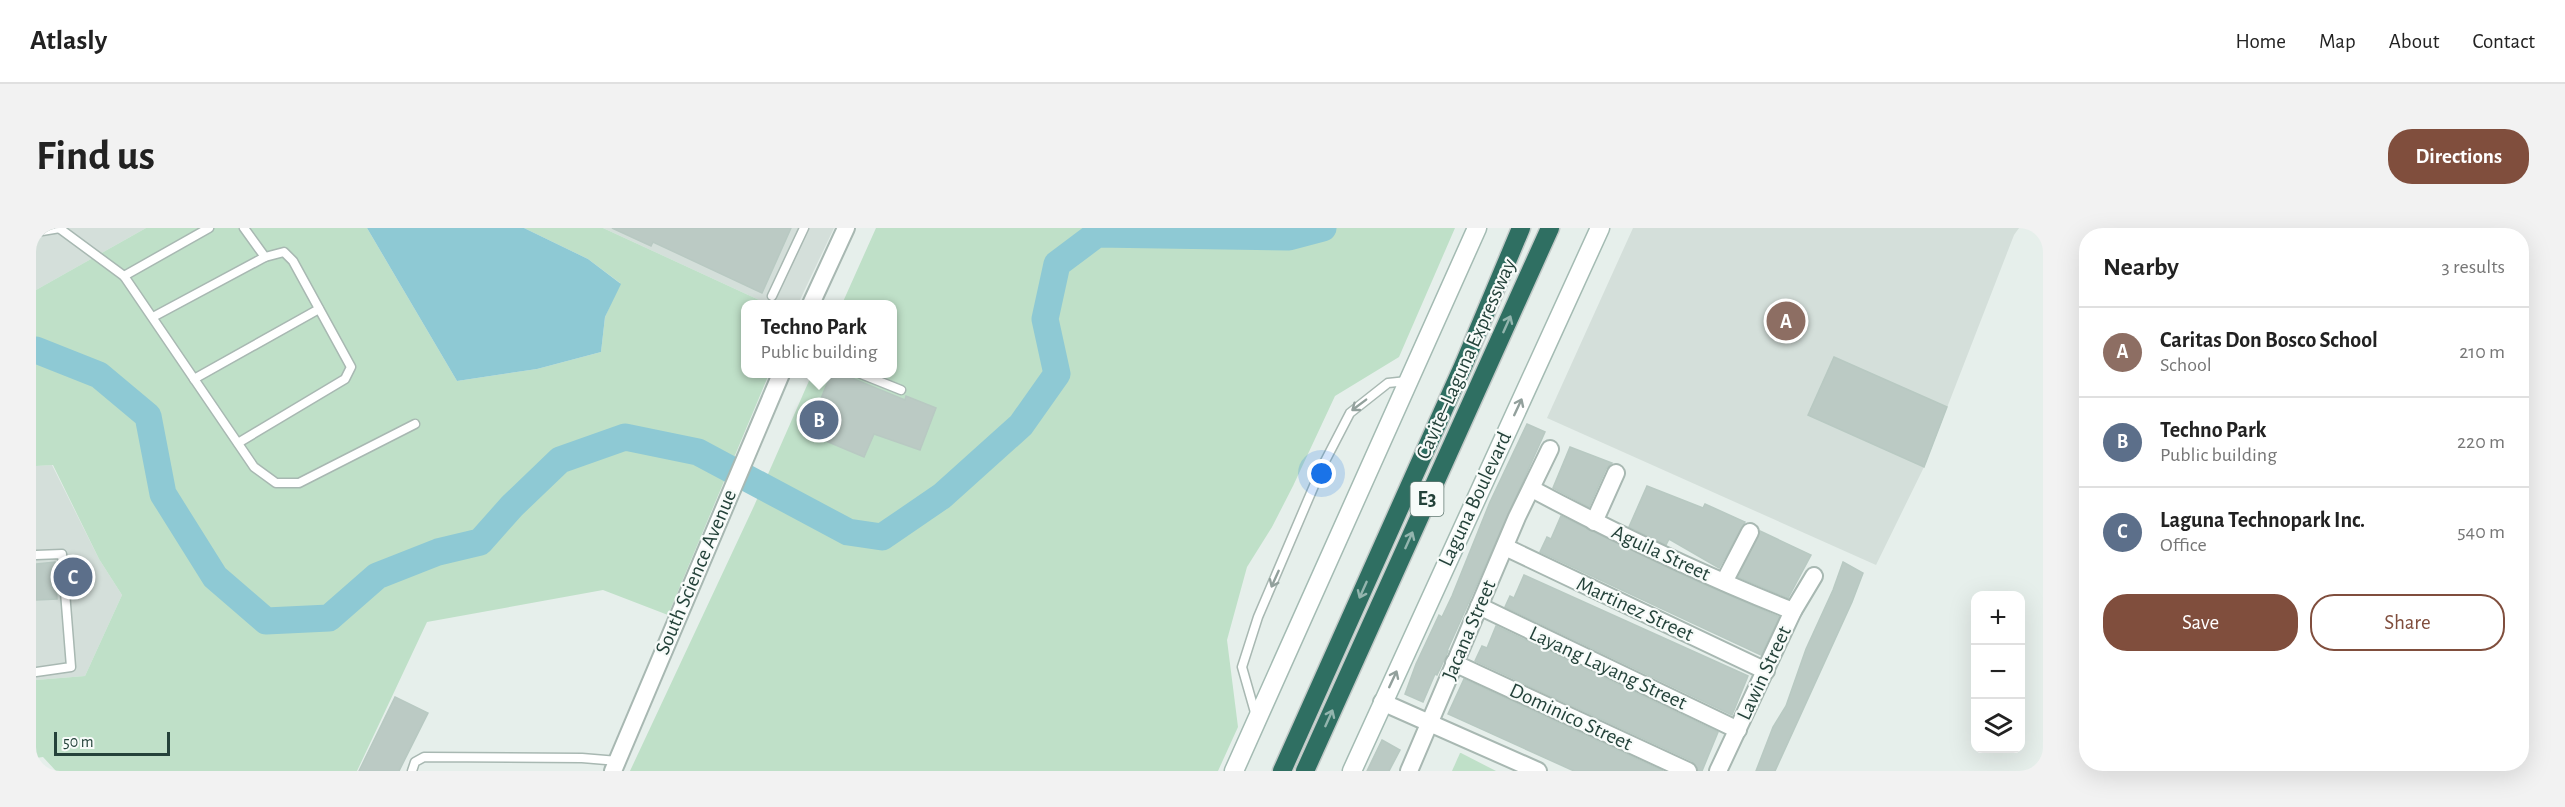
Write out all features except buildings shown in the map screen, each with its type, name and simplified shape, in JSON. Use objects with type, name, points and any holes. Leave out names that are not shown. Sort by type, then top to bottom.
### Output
[{"type":"highway","name":"Cavite–Laguna Expressway","points":[[1282,771],[1464,364],[1521,228]]},
{"type":"highway","name":"Cavite–Laguna Expressway","points":[[1305,771],[1550,228]]},
{"type":"main road","points":[[1234,771],[1477,228]]},
{"type":"main road","name":"Laguna Boulevard","points":[[1352,771],[1600,228]]},
{"type":"street","points":[[813,300],[846,228]]},
{"type":"street","name":"South Science Avenue","points":[[615,766],[723,506],[779,378]]},
{"type":"street","name":"Jacana Street","points":[[1409,771],[1454,663],[1550,449]]},
{"type":"street","points":[[1594,522],[1616,473]]},
{"type":"street","name":"Aguila Street","points":[[1532,489],[1594,522],[1793,611]]},
{"type":"street","points":[[1724,582],[1750,532]]},
{"type":"street","name":"Martinez Street","points":[[1505,547],[1766,671]]},
{"type":"street","name":"Lawin Street","points":[[1718,771],[1793,611],[1814,576]]},
{"type":"street","name":"Layang Layang Street","points":[[1479,606],[1738,730]]},
{"type":"street","name":"Dominico Street","points":[[1454,663],[1688,771]]},
{"type":"street","points":[[1382,702],[1538,771]]},
{"type":"lane","points":[[36,232],[59,228],[124,276],[254,466],[276,483],[299,483],[415,424]]},
{"type":"lane","points":[[124,276],[208,228]]},
{"type":"lane","points":[[244,228],[265,257]]},
{"type":"lane","points":[[772,296],[804,228]]},
{"type":"lane","points":[[153,317],[265,257],[284,252],[293,261],[351,367],[345,379],[238,443]]},
{"type":"lane","points":[[194,379],[319,309]]},
{"type":"lane","points":[[871,378],[901,390]]},
{"type":"lane","points":[[1257,721],[1242,667],[1258,617],[1322,467],[1350,413],[1388,383],[1410,380]]},
{"type":"lane","points":[[36,555],[62,554],[71,667],[36,672]]},
{"type":"lane","points":[[412,771],[415,762],[424,757],[582,758],[615,766]]},
{"type":"shaded area","points":[[36,228],[146,228],[36,290]]},
{"type":"shaded area","points":[[603,228],[834,228],[800,300],[759,300]]},
{"type":"shaded area","points":[[1633,228],[2019,228],[2014,235],[1924,467],[1876,565],[1547,418]]},
{"type":"shaded area","points":[[52,465],[99,559],[122,595],[85,676],[36,680],[36,466]]},
{"type":"green space","points":[[146,228],[367,228],[457,381],[537,369],[601,352],[605,317],[620,283],[588,259],[524,228],[603,228],[759,300],[741,300],[741,378],[767,378],[668,615],[603,590],[427,622],[357,771],[56,771],[43,757],[36,758],[36,680],[85,676],[122,595],[99,559],[53,465],[36,466],[36,290]]},
{"type":"green space","points":[[876,228],[1455,228],[1399,357],[1335,396],[1272,527],[1247,567],[1227,640],[1238,727],[1218,771],[630,771],[754,506],[810,378],[897,378],[897,300],[844,300]]},
{"type":"green space","points":[[1461,753],[1496,771],[1452,771]]},
{"type":"water","points":[[367,228],[524,228],[588,259],[621,284],[605,317],[601,352],[537,369],[457,381]]},
{"type":"waterway","points":[[36,350],[99,375],[148,416],[163,494],[215,577],[266,621],[329,618],[377,576],[438,552],[480,542],[512,506],[560,460],[625,437],[698,452],[848,532],[882,537],[942,496],[1021,425],[1057,374],[1045,319],[1057,264],[1097,234],[1289,237],[1323,228]]},
{"type":"place","name":"Caritas Don Bosco School","points":[[1786,321]]},
{"type":"place","name":"Techno Park","points":[[819,420]]},
{"type":"place","name":"Laguna Technopark Inc.","points":[[73,577]]}]
